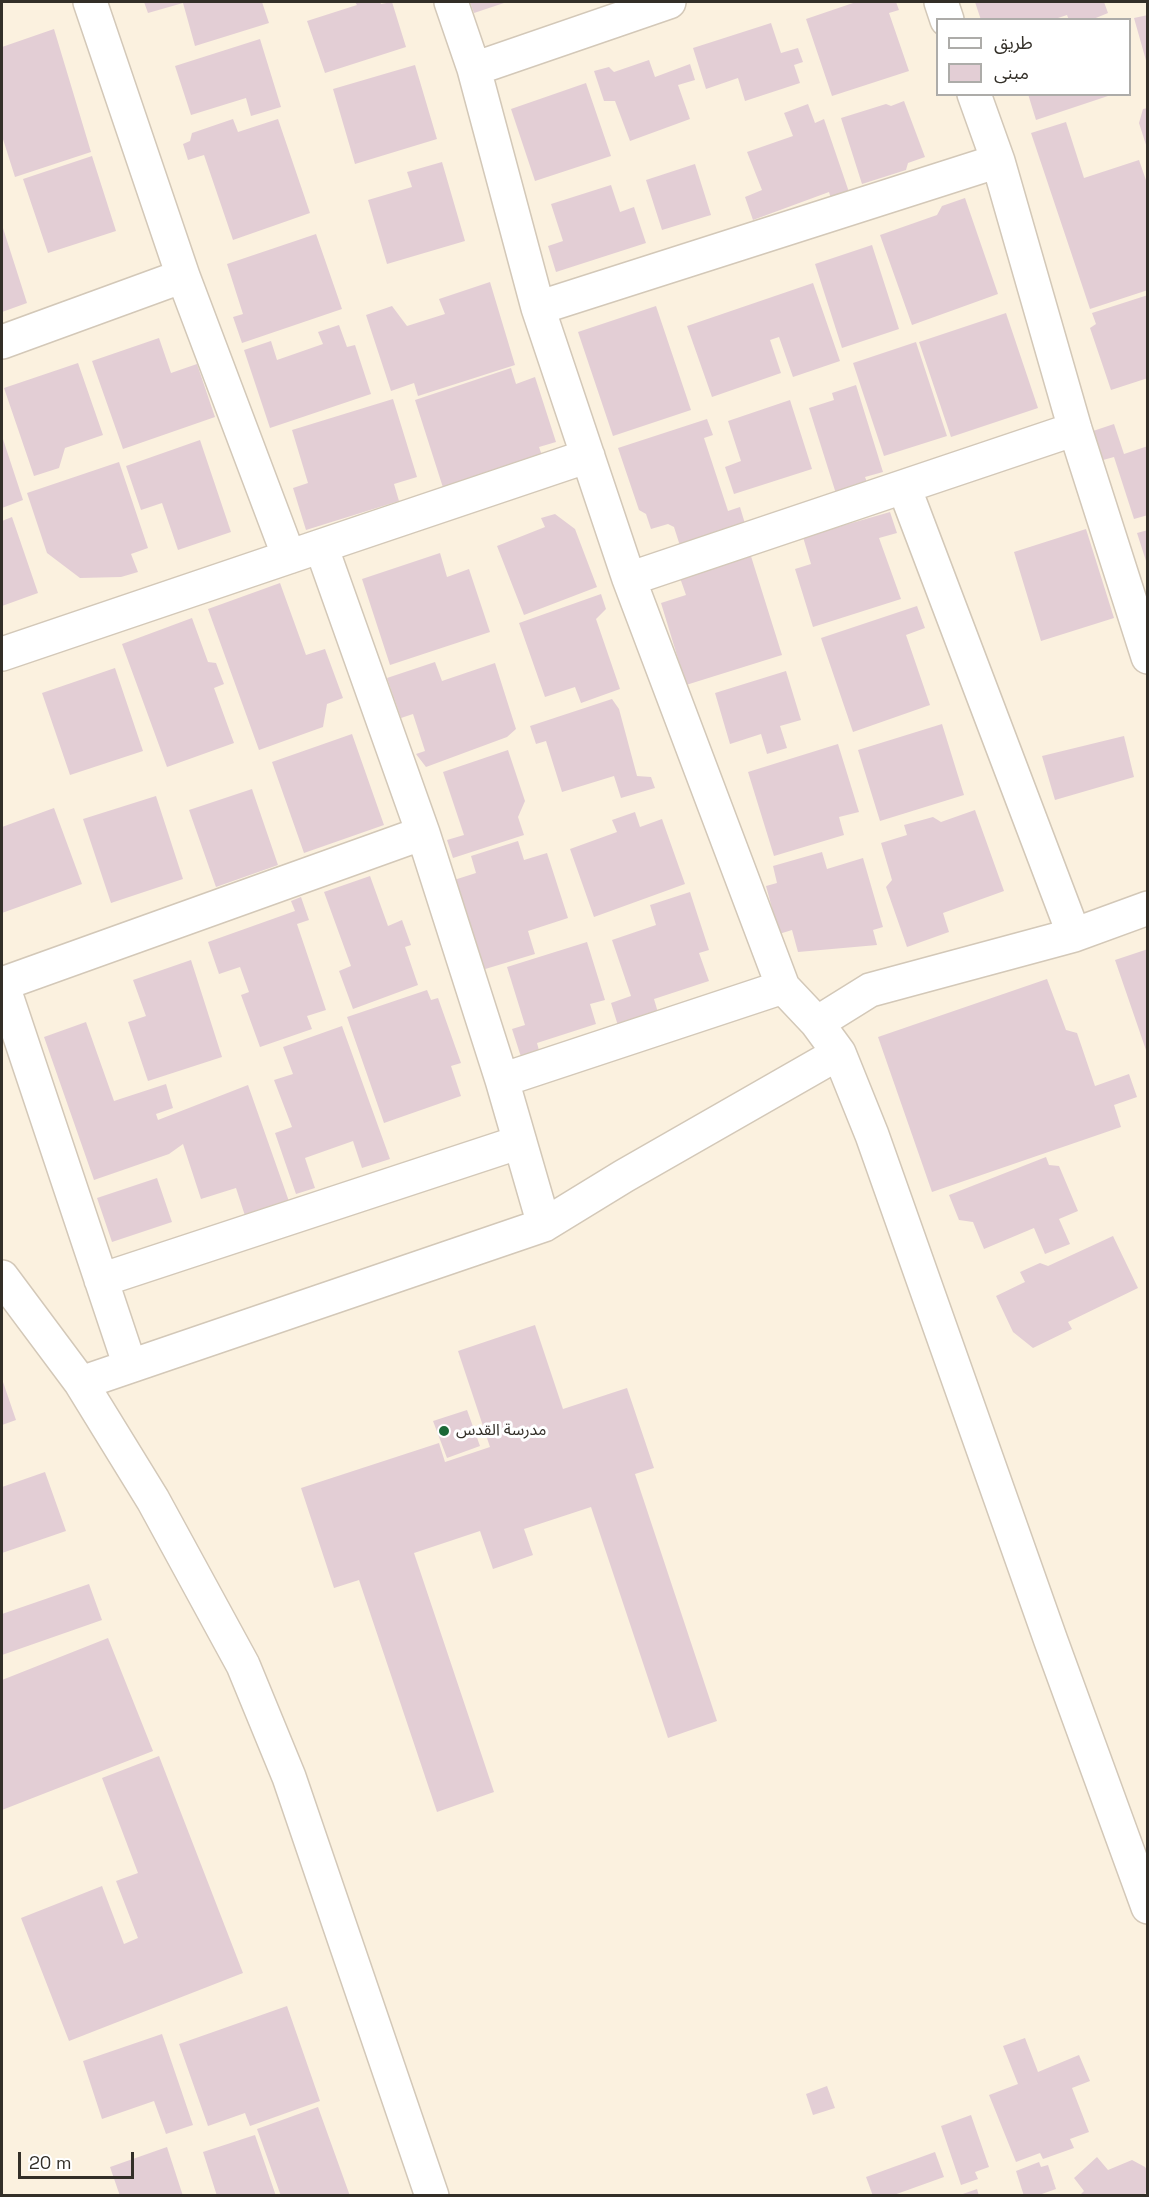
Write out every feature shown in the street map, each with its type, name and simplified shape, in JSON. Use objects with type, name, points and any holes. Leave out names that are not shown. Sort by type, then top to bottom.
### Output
[{"type":"street","points":[[90,2],[183,276],[290,557]]},
{"type":"street","points":[[451,2],[474,69],[538,308],[629,579],[783,987],[817,1023],[839,1053],[872,1135],[1148,1907]]},
{"type":"street","points":[[474,69],[669,2]]},
{"type":"street","points":[[941,2],[946,18]]},
{"type":"street","points":[[975,96],[998,161],[1075,429],[1148,657]]},
{"type":"street","points":[[538,308],[998,161]]},
{"type":"street","points":[[2,342],[183,276]]},
{"type":"street","points":[[629,579],[1075,429]]},
{"type":"street","points":[[2,654],[588,456]]},
{"type":"street","points":[[904,487],[1074,935]]},
{"type":"street","points":[[321,546],[423,833],[502,1080],[544,1225]]},
{"type":"street","points":[[130,1366],[2,984],[423,833]]},
{"type":"street","points":[[817,1023],[870,990],[1074,935],[1148,908]]},
{"type":"street","points":[[502,1080],[783,987]]},
{"type":"street","points":[[81,1383],[544,1225],[624,1176],[839,1053]]},
{"type":"street","points":[[101,1280],[520,1142]]},
{"type":"street","points":[[2,1277],[81,1383],[153,1500],[243,1665],[293,1788],[432,2196]]},
{"type":"building","points":[[144,2],[262,2],[269,23],[195,46],[183,3],[148,13]]},
{"type":"building","points":[[355,2],[380,2],[381,4],[392,2],[406,47],[325,73],[307,21],[357,5]]},
{"type":"building","points":[[470,2],[507,2],[474,13]]},
{"type":"building","points":[[856,2],[896,2],[899,10],[889,13],[909,71],[832,96],[806,19]]},
{"type":"building","points":[[975,2],[1104,2],[1108,13],[1096,18],[1068,18],[1067,15],[1058,18],[980,18]]},
{"type":"building","points":[[1148,15],[1148,64],[1147,64],[1134,18]]},
{"type":"building","points":[[771,23],[781,53],[798,48],[803,62],[794,65],[800,83],[745,101],[738,78],[706,89],[693,48]]},
{"type":"building","points":[[54,29],[91,152],[15,177],[2,136],[2,47]]},
{"type":"building","points":[[260,39],[281,107],[251,116],[246,98],[191,115],[175,66]]},
{"type":"building","points":[[649,60],[655,77],[690,64],[695,80],[678,85],[690,119],[630,141],[615,101],[604,101],[594,71],[609,67],[614,72]]},
{"type":"building","points":[[415,65],[437,139],[355,164],[333,89]]},
{"type":"building","points":[[586,83],[611,156],[535,181],[511,109]]},
{"type":"building","points":[[1029,96],[1108,96],[1036,120]]},
{"type":"building","points":[[904,101],[925,157],[908,163],[906,170],[862,184],[841,118]]},
{"type":"building","points":[[808,104],[815,123],[824,119],[850,195],[832,202],[829,192],[753,220],[745,197],[762,190],[747,152],[793,136],[784,113]]},
{"type":"building","points":[[1148,108],[1147,148],[1139,123],[1143,109]]},
{"type":"building","points":[[233,119],[238,132],[278,119],[310,213],[233,240],[204,155],[188,160],[183,144],[190,141],[192,133]]},
{"type":"building","points":[[1066,122],[1084,178],[1139,160],[1148,186],[1148,290],[1090,309],[1031,133]]},
{"type":"building","points":[[92,156],[116,231],[48,253],[23,179]]},
{"type":"building","points":[[442,162],[465,241],[387,264],[368,200],[412,187],[407,172]]},
{"type":"building","points":[[695,164],[711,215],[662,230],[646,180]]},
{"type":"building","points":[[611,185],[620,212],[634,207],[646,243],[556,272],[548,246],[563,241],[551,204]]},
{"type":"building","points":[[965,198],[998,294],[912,325],[880,235],[937,215],[942,206]]},
{"type":"building","points":[[2,225],[27,303],[2,312]]},
{"type":"building","points":[[316,234],[342,309],[242,343],[233,317],[243,314],[227,264]]},
{"type":"building","points":[[872,245],[899,329],[842,348],[815,264]]},
{"type":"building","points":[[490,282],[515,365],[418,396],[414,383],[391,391],[366,315],[392,306],[407,326],[445,314],[439,299]]},
{"type":"building","points":[[813,283],[840,361],[793,377],[779,337],[770,340],[781,373],[712,397],[687,326]]},
{"type":"building","points":[[1148,295],[1148,378],[1111,390],[1090,328],[1096,324],[1092,313]]},
{"type":"building","points":[[656,306],[691,410],[613,436],[578,332]]},
{"type":"building","points":[[1006,313],[1038,408],[951,437],[919,342]]},
{"type":"building","points":[[339,325],[347,347],[355,345],[371,394],[270,428],[244,350],[271,341],[277,360],[323,344],[318,332]]},
{"type":"building","points":[[159,338],[171,373],[197,364],[215,417],[123,449],[92,361]]},
{"type":"building","points":[[916,342],[947,436],[884,456],[853,363]]},
{"type":"building","points":[[78,363],[103,435],[65,448],[59,468],[34,476],[4,388]]},
{"type":"building","points":[[511,368],[516,384],[535,377],[556,442],[539,447],[545,464],[446,497],[415,400]]},
{"type":"building","points":[[856,385],[883,472],[865,477],[870,490],[838,500],[809,408],[834,400],[832,393]]},
{"type":"building","points":[[393,399],[417,477],[394,484],[399,501],[306,530],[293,488],[308,483],[292,430]]},
{"type":"building","points":[[790,400],[812,469],[734,494],[725,467],[741,461],[728,421]]},
{"type":"building","points":[[707,419],[713,435],[704,438],[728,511],[740,507],[746,527],[681,549],[674,527],[668,524],[651,529],[646,514],[639,510],[618,448]]},
{"type":"building","points":[[1114,424],[1124,454],[1148,446],[1148,515],[1134,519],[1114,457],[1103,460],[1093,431]]},
{"type":"building","points":[[2,436],[23,500],[2,508]]},
{"type":"building","points":[[200,440],[231,532],[178,550],[162,503],[141,510],[126,466]]},
{"type":"building","points":[[119,462],[148,548],[131,554],[138,572],[121,577],[80,578],[47,553],[27,493]]},
{"type":"building","points":[[890,512],[897,533],[879,538],[901,599],[813,627],[795,569],[811,564],[803,537]]},
{"type":"building","points":[[555,514],[575,529],[597,587],[524,615],[497,546],[545,527],[541,518]]},
{"type":"building","points":[[12,517],[38,593],[2,606],[2,521]]},
{"type":"building","points":[[1086,529],[1114,618],[1041,641],[1014,552]]},
{"type":"building","points":[[1148,530],[1148,564],[1147,564],[1137,533]]},
{"type":"building","points":[[440,553],[447,577],[469,569],[490,632],[390,665],[362,579]]},
{"type":"building","points":[[750,553],[782,655],[686,685],[661,603],[686,595],[679,575]]},
{"type":"building","points":[[280,583],[306,655],[325,649],[343,698],[327,704],[323,727],[259,750],[208,609]]},
{"type":"building","points":[[601,594],[606,609],[596,619],[620,689],[581,703],[575,687],[545,697],[519,623]]},
{"type":"building","points":[[917,606],[925,628],[906,635],[930,705],[853,732],[821,638]]},
{"type":"building","points":[[192,618],[208,662],[216,663],[224,684],[214,688],[234,743],[167,767],[122,644]]},
{"type":"building","points":[[435,662],[442,681],[495,663],[516,729],[507,737],[426,767],[416,754],[425,751],[413,714],[401,718],[387,678]]},
{"type":"building","points":[[115,668],[143,751],[70,775],[42,693]]},
{"type":"building","points":[[786,671],[801,720],[780,726],[787,748],[767,754],[761,734],[730,744],[715,693]]},
{"type":"building","points":[[612,699],[619,709],[637,776],[651,777],[655,788],[621,798],[614,776],[562,792],[546,741],[536,744],[530,726]]},
{"type":"building","points":[[942,724],[964,795],[880,821],[858,750]]},
{"type":"building","points":[[352,734],[384,825],[304,853],[272,762]]},
{"type":"building","points":[[1124,736],[1134,777],[1055,800],[1042,756]]},
{"type":"building","points":[[838,744],[859,812],[839,817],[844,835],[774,856],[748,772]]},
{"type":"building","points":[[508,750],[525,801],[518,817],[524,835],[453,858],[447,840],[464,835],[443,772]]},
{"type":"building","points":[[252,789],[278,865],[216,887],[189,810]]},
{"type":"building","points":[[156,796],[183,879],[111,903],[83,819]]},
{"type":"building","points":[[54,808],[82,884],[2,913],[2,827]]},
{"type":"building","points":[[975,810],[1004,891],[943,913],[949,932],[907,947],[886,887],[892,880],[881,843],[907,835],[904,825],[933,817],[941,822]]},
{"type":"building","points":[[635,812],[640,827],[662,819],[685,884],[594,917],[570,849],[617,832],[612,820]]},
{"type":"building","points":[[518,841],[524,860],[547,853],[568,918],[528,931],[535,954],[482,970],[454,880],[476,873],[471,856]]},
{"type":"building","points":[[822,852],[827,869],[863,858],[883,927],[873,930],[877,945],[798,952],[792,930],[779,934],[766,886],[777,883],[773,866]]},
{"type":"building","points":[[370,876],[388,926],[402,920],[411,945],[405,947],[418,985],[353,1009],[339,971],[351,966],[324,892]]},
{"type":"building","points":[[690,892],[709,950],[699,953],[709,981],[654,999],[659,1016],[619,1029],[611,1003],[631,996],[612,940],[656,925],[650,905]]},
{"type":"building","points":[[301,897],[309,920],[297,924],[326,1010],[307,1016],[312,1029],[260,1047],[241,995],[249,992],[240,967],[219,974],[208,942],[295,911],[291,901]]},
{"type":"building","points":[[587,942],[605,1000],[590,1004],[596,1024],[537,1043],[540,1054],[522,1060],[512,1029],[525,1025],[507,967]]},
{"type":"building","points":[[1148,949],[1148,1053],[1147,1053],[1115,960]]},
{"type":"building","points":[[191,960],[222,1057],[148,1081],[128,1022],[146,1016],[133,980]]},
{"type":"building","points":[[1047,979],[1066,1030],[1077,1033],[1095,1086],[1129,1074],[1137,1097],[1114,1105],[1121,1127],[932,1192],[878,1037]]},
{"type":"building","points":[[427,990],[431,1000],[438,998],[461,1063],[451,1066],[461,1096],[384,1123],[347,1017]]},
{"type":"building","points":[[86,1022],[114,1101],[166,1084],[173,1108],[156,1114],[158,1120],[248,1085],[292,1210],[248,1225],[236,1188],[201,1199],[183,1144],[169,1154],[94,1180],[44,1037]]},
{"type":"building","points":[[342,1026],[390,1159],[362,1168],[353,1141],[305,1158],[315,1188],[296,1194],[275,1133],[292,1127],[274,1080],[293,1074],[283,1047]]},
{"type":"building","points":[[1046,1157],[1049,1165],[1059,1166],[1078,1211],[1059,1219],[1070,1244],[1045,1254],[1034,1228],[984,1249],[973,1222],[959,1220],[949,1195]]},
{"type":"building","points":[[157,1178],[172,1222],[112,1242],[97,1198]]},
{"type":"building","points":[[1113,1236],[1138,1288],[1068,1322],[1072,1329],[1033,1348],[1013,1332],[996,1296],[1025,1282],[1020,1272],[1040,1263],[1048,1266]]},
{"type":"building","points":[[535,1325],[563,1409],[627,1388],[654,1468],[635,1474],[717,1721],[668,1738],[591,1507],[524,1529],[533,1555],[493,1569],[480,1531],[414,1553],[494,1792],[437,1812],[359,1580],[334,1588],[301,1488],[439,1443],[445,1462],[490,1447],[458,1351]]},
{"type":"building","points":[[2,1379],[16,1420],[2,1425]]},
{"type":"building","points":[[467,1410],[480,1446],[447,1458],[433,1421]]},
{"type":"building","points":[[45,1472],[66,1531],[2,1553],[2,1487]]},
{"type":"building","points":[[89,1584],[102,1620],[2,1655],[2,1614]]},
{"type":"building","points":[[108,1638],[153,1751],[2,1810],[2,1680]]},
{"type":"building","points":[[159,1756],[243,1973],[69,2041],[21,1918],[102,1886],[124,1944],[138,1938],[116,1881],[138,1873],[102,1778]]},
{"type":"building","points":[[287,2006],[320,2101],[250,2126],[245,2113],[208,2126],[179,2044]]},
{"type":"building","points":[[162,2034],[193,2125],[166,2134],[154,2101],[102,2119],[83,2061]]},
{"type":"building","points":[[1025,2038],[1038,2072],[1079,2055],[1090,2081],[1072,2088],[1089,2132],[1070,2139],[1074,2148],[1043,2159],[1040,2153],[1016,2162],[989,2095],[1018,2084],[1003,2046]]},
{"type":"building","points":[[827,2086],[835,2108],[813,2115],[806,2094]]},
{"type":"building","points":[[318,2107],[350,2196],[281,2196],[257,2129]]},
{"type":"building","points":[[971,2115],[989,2167],[975,2172],[978,2179],[961,2185],[941,2126]]},
{"type":"building","points":[[255,2135],[276,2196],[217,2196],[203,2152]]},
{"type":"building","points":[[167,2147],[183,2196],[120,2196],[110,2167]]},
{"type":"building","points":[[935,2152],[944,2177],[891,2196],[873,2196],[866,2177]]},
{"type":"building","points":[[1097,2157],[1108,2170],[1132,2160],[1145,2167],[1148,2172],[1148,2191],[1142,2196],[1079,2196],[1084,2191],[1074,2178]]},
{"type":"building","points":[[1039,2162],[1041,2167],[1048,2165],[1056,2189],[1036,2196],[1024,2196],[1016,2171]]},
{"type":"building","points":[[977,2189],[979,2196],[960,2196],[960,2195]]},
{"type":"place","name":"مدرسة القدس","points":[[444,1431]]}]
